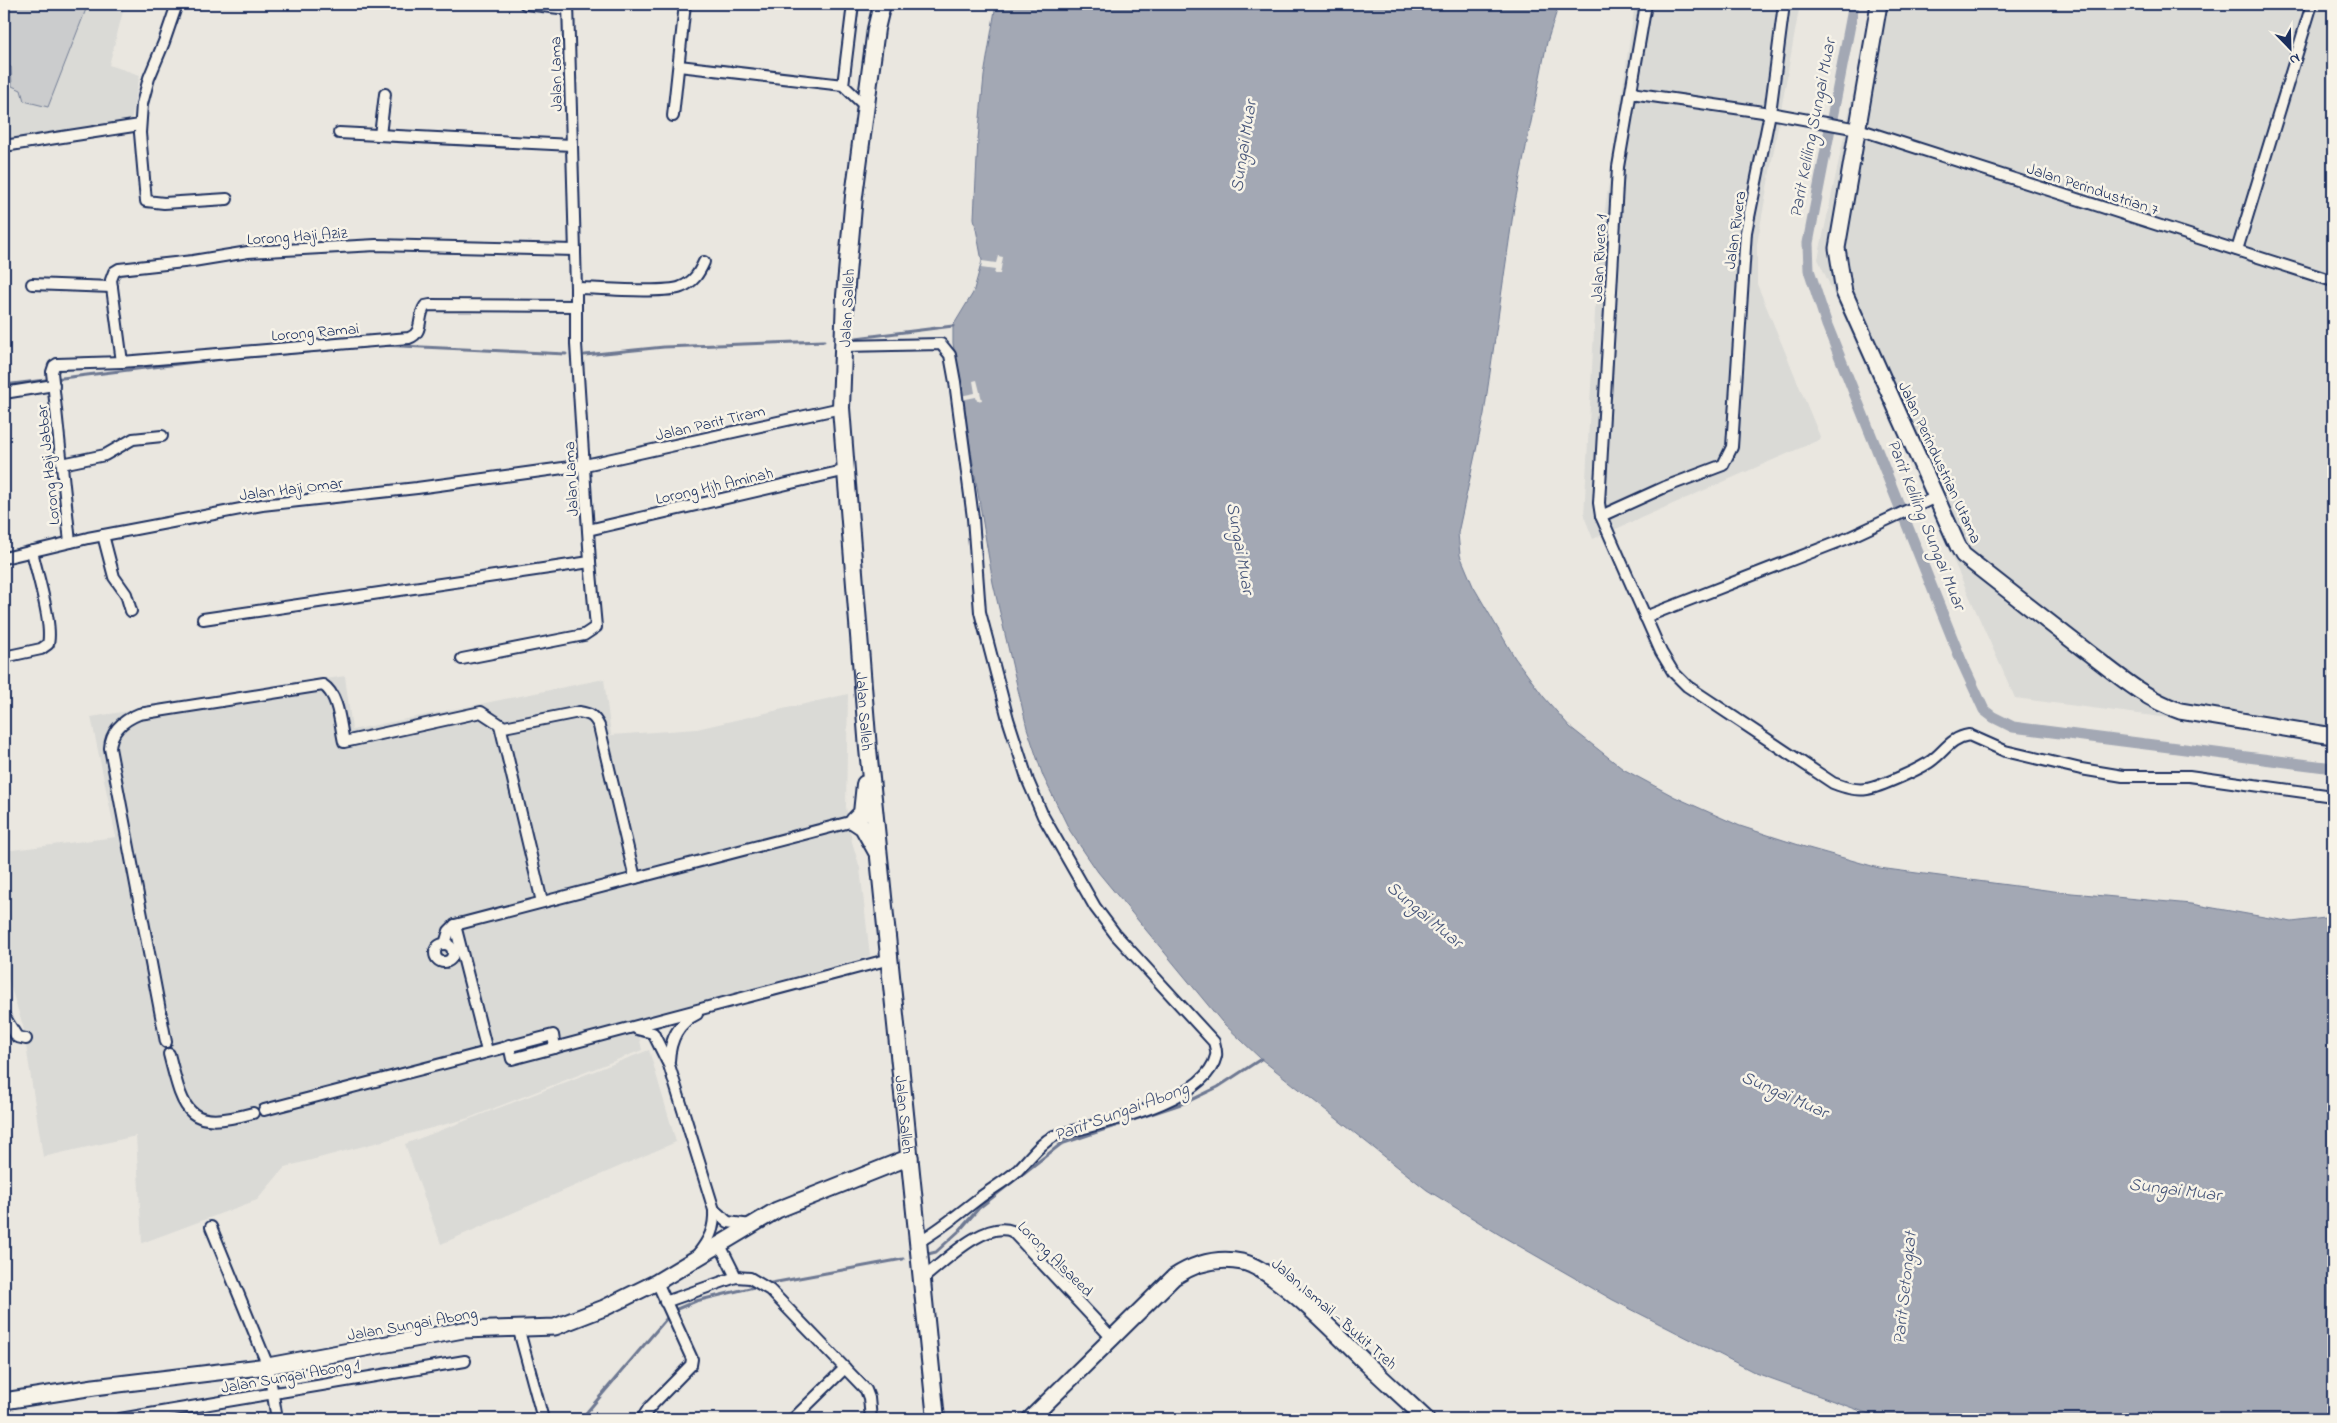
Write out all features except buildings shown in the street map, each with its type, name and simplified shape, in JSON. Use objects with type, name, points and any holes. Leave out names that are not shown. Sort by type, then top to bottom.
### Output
[{"type":"main road","name":"Jalan Salleh","points":[[882,4],[876,29],[854,196],[845,296],[841,408],[869,760],[936,1419]]},
{"type":"main road","points":[[869,760],[862,813],[854,821],[863,828],[880,858]]},
{"type":"street","points":[[177,4],[149,78],[142,104],[140,125],[147,202],[164,203],[227,199]]},
{"type":"street","points":[[525,4],[568,6]]},
{"type":"street","points":[[673,116],[685,4]]},
{"type":"street","points":[[843,85],[853,4]]},
{"type":"street","name":"Jalan Rivera 1","points":[[1601,516],[1599,503],[1618,167],[1646,4]]},
{"type":"street","name":"Jalan Rivera","points":[[1601,516],[1665,487],[1723,465],[1732,447],[1746,232],[1770,113],[1784,4]]},
{"type":"street","name":"Jalan Perindustrian Utama","points":[[1879,4],[1850,128],[1837,248],[1844,292],[1963,554],[2147,696],[2160,704],[2180,711],[2333,736]]},
{"type":"street","points":[[2237,250],[2312,4]]},
{"type":"street","name":"Jalan Lama","points":[[462,659],[584,635],[596,627],[576,344],[568,6]]},
{"type":"street","points":[[679,66],[843,85],[865,106]]},
{"type":"street","name":"Jalan Perindustrian 7","points":[[1631,93],[1770,113],[1850,128],[2333,281]]},
{"type":"street","points":[[380,135],[384,94]]},
{"type":"street","points":[[4,146],[140,125]]},
{"type":"street","points":[[338,133],[572,145]]},
{"type":"street","name":"Lorong Haji Aziz","points":[[112,287],[112,276],[119,269],[193,261],[248,252],[376,245],[575,250]]},
{"type":"street","points":[[576,288],[673,289],[690,282],[698,275],[704,262]]},
{"type":"street","points":[[32,284],[112,287],[122,362]]},
{"type":"street","name":"Lorong Ramai","points":[[53,379],[54,366],[57,364],[122,362],[409,338],[415,336],[418,332],[422,310],[425,306],[430,305],[576,306]]},
{"type":"street","points":[[844,346],[941,344],[948,350],[955,382],[973,518],[980,612],[1008,718],[1028,781],[1043,816],[1095,907],[1116,935],[1214,1042],[1217,1054],[1208,1074],[1195,1087],[1160,1105],[1054,1136],[1044,1141],[1019,1169],[1003,1182],[946,1225],[918,1242]]},
{"type":"street","points":[[4,394],[53,379]]},
{"type":"street","name":"Lorong Haji Jabbar","points":[[53,379],[70,542]]},
{"type":"street","name":"Jalan Parit Tiram","points":[[585,465],[841,408]]},
{"type":"street","points":[[62,464],[105,455],[133,439],[162,436]]},
{"type":"street","name":"Jalan Haji Omar","points":[[4,558],[103,535],[262,505],[417,488],[585,465]]},
{"type":"street","name":"Lorong Hjh Aminah","points":[[588,530],[847,470]]},
{"type":"street","points":[[1645,617],[1848,538],[1936,498]]},
{"type":"street","points":[[1601,516],[1661,652],[1673,672],[1687,686],[1833,783],[1849,789],[1868,789],[1877,786],[1928,763],[1950,742],[1969,735],[2005,751],[2081,769],[2123,776],[2189,776],[2333,796]]},
{"type":"street","points":[[103,535],[114,577],[126,594],[132,612]]},
{"type":"street","points":[[4,657],[41,649],[48,644],[50,637],[32,551]]},
{"type":"street","points":[[203,619],[590,562]]},
{"type":"street","points":[[166,1042],[110,748],[111,739],[121,724],[139,714],[323,685],[328,688],[333,697],[344,742],[481,712],[494,719],[500,725],[542,902]]},
{"type":"street","points":[[500,725],[509,727],[534,720],[579,712],[590,713],[595,717],[599,726],[635,878]]},
{"type":"street","points":[[446,944],[449,931],[454,925],[854,821]]},
{"type":"street","points":[[454,925],[457,952],[487,1051]]},
{"type":"street","points":[[446,944],[457,952],[446,961],[440,961],[436,957],[436,949],[440,945],[446,944]]},
{"type":"street","points":[[509,1045],[512,1059],[707,1009],[890,959]]},
{"type":"street","points":[[669,1065],[670,1045],[674,1035],[691,1017],[707,1009]]},
{"type":"street","points":[[4,1016],[17,1037],[26,1039]]},
{"type":"street","points":[[628,1029],[647,1030],[653,1033],[669,1065],[714,1210],[713,1230],[708,1242],[691,1262]]},
{"type":"street","points":[[264,1110],[509,1045],[552,1036],[555,1048]]},
{"type":"street","points":[[169,1054],[180,1095],[194,1114],[210,1121],[231,1119],[253,1113]]},
{"type":"street","name":"Jalan Sungai Abong","points":[[4,1401],[94,1386],[268,1366],[463,1330],[555,1327],[578,1320],[656,1282],[777,1210],[910,1157]]},
{"type":"street","points":[[714,1210],[736,1224],[753,1225]]},
{"type":"street","points":[[211,1227],[268,1366],[277,1419]]},
{"type":"street","name":"Lorong Alsaeed","points":[[922,1279],[982,1233],[1004,1228],[1012,1231],[1112,1338]]},
{"type":"street","points":[[720,1245],[736,1277]]},
{"type":"street","name":"Jalan Ismail - Bukit Treh","points":[[1030,1419],[1174,1277],[1187,1268],[1213,1261],[1243,1262],[1257,1268],[1275,1280],[1426,1419]]},
{"type":"street","points":[[665,1302],[736,1277],[757,1280],[770,1290],[868,1394],[872,1419]]},
{"type":"street","points":[[642,1419],[649,1408],[691,1365],[692,1359],[689,1349],[656,1282]]},
{"type":"street","points":[[518,1327],[543,1419]]},
{"type":"street","name":"Jalan Sungai Abong 1","points":[[120,1419],[465,1361]]},
{"type":"street","points":[[793,1419],[845,1368]]},
{"type":"shaded area","points":[[4,4],[125,4],[109,65],[140,75],[130,126],[4,147]]},
{"type":"shaded area","points":[[4,4],[88,4],[48,107],[24,101],[21,90],[12,86],[11,67],[4,65]]},
{"type":"shaded area","points":[[1635,4],[1800,4],[1757,244],[1757,284],[1821,439],[1593,539],[1584,516],[1598,257]]},
{"type":"shaded area","points":[[1872,4],[2333,4],[2333,739],[2015,698],[1818,259]]},
{"type":"shaded area","points":[[345,676],[352,730],[604,679],[611,735],[697,729],[848,694],[846,807],[852,842],[860,868],[870,956],[636,1020],[642,1050],[469,1118],[285,1167],[257,1200],[142,1243],[136,1136],[43,1157],[23,1026],[4,966],[4,851],[116,837],[91,717]]},
{"type":"shaded area","points":[[649,1050],[676,1142],[441,1244],[405,1144]]},
{"type":"water","points":[[996,4],[1559,4],[1547,42],[1514,207],[1484,414],[1458,533],[1460,555],[1473,586],[1515,658],[1543,696],[1570,727],[1623,769],[1675,797],[1740,826],[1879,868],[2061,892],[2191,904],[2292,922],[2333,917],[2333,1419],[1883,1419],[1756,1373],[1613,1300],[1500,1235],[1427,1190],[1261,1059],[1222,1022],[1098,872],[1070,831],[1043,776],[1027,728],[993,583],[953,343],[953,326],[973,293],[982,261],[974,218],[978,139],[984,76]]},
{"type":"pier","points":[[998,256],[1003,257],[1000,274],[994,274],[995,270],[981,268],[982,261],[996,263]]},
{"type":"pier","points":[[977,380],[982,400],[977,401],[976,397],[961,400],[960,396],[975,393],[973,381]]},
{"type":"waterway","name":"Parit Keliling Sungai Muar","points":[[1854,4],[1808,243],[1809,270],[1827,325],[1961,660],[1984,710],[2013,727],[2333,768]]},
{"type":"waterway","points":[[856,338],[953,326]]},
{"type":"waterway","points":[[585,355],[664,347],[824,341]]},
{"type":"waterway","points":[[380,345],[566,354]]},
{"type":"waterway","points":[[4,385],[203,361],[371,346]]},
{"type":"waterway","name":"Parit Sungai Abong","points":[[928,1254],[936,1252],[959,1231],[979,1208],[1061,1144],[1187,1102],[1218,1087],[1261,1059]]},
{"type":"waterway","points":[[766,1284],[903,1259]]},
{"type":"waterway","points":[[677,1309],[696,1301],[758,1286]]},
{"type":"waterway","points":[[581,1419],[667,1318]]},
{"type":"water label","name":"Sungai Muar","points":[[1243,146]]},
{"type":"water label","name":"Sungai Muar","points":[[1241,548]]},
{"type":"water label","name":"Sungai Muar","points":[[1425,914]]},
{"type":"water label","name":"Sungai Muar","points":[[1785,1094]]},
{"type":"water label","name":"Sungai Muar","points":[[2175,1189]]},
{"type":"water label","name":"Parit Setongkat","points":[[1904,1288]]}]
